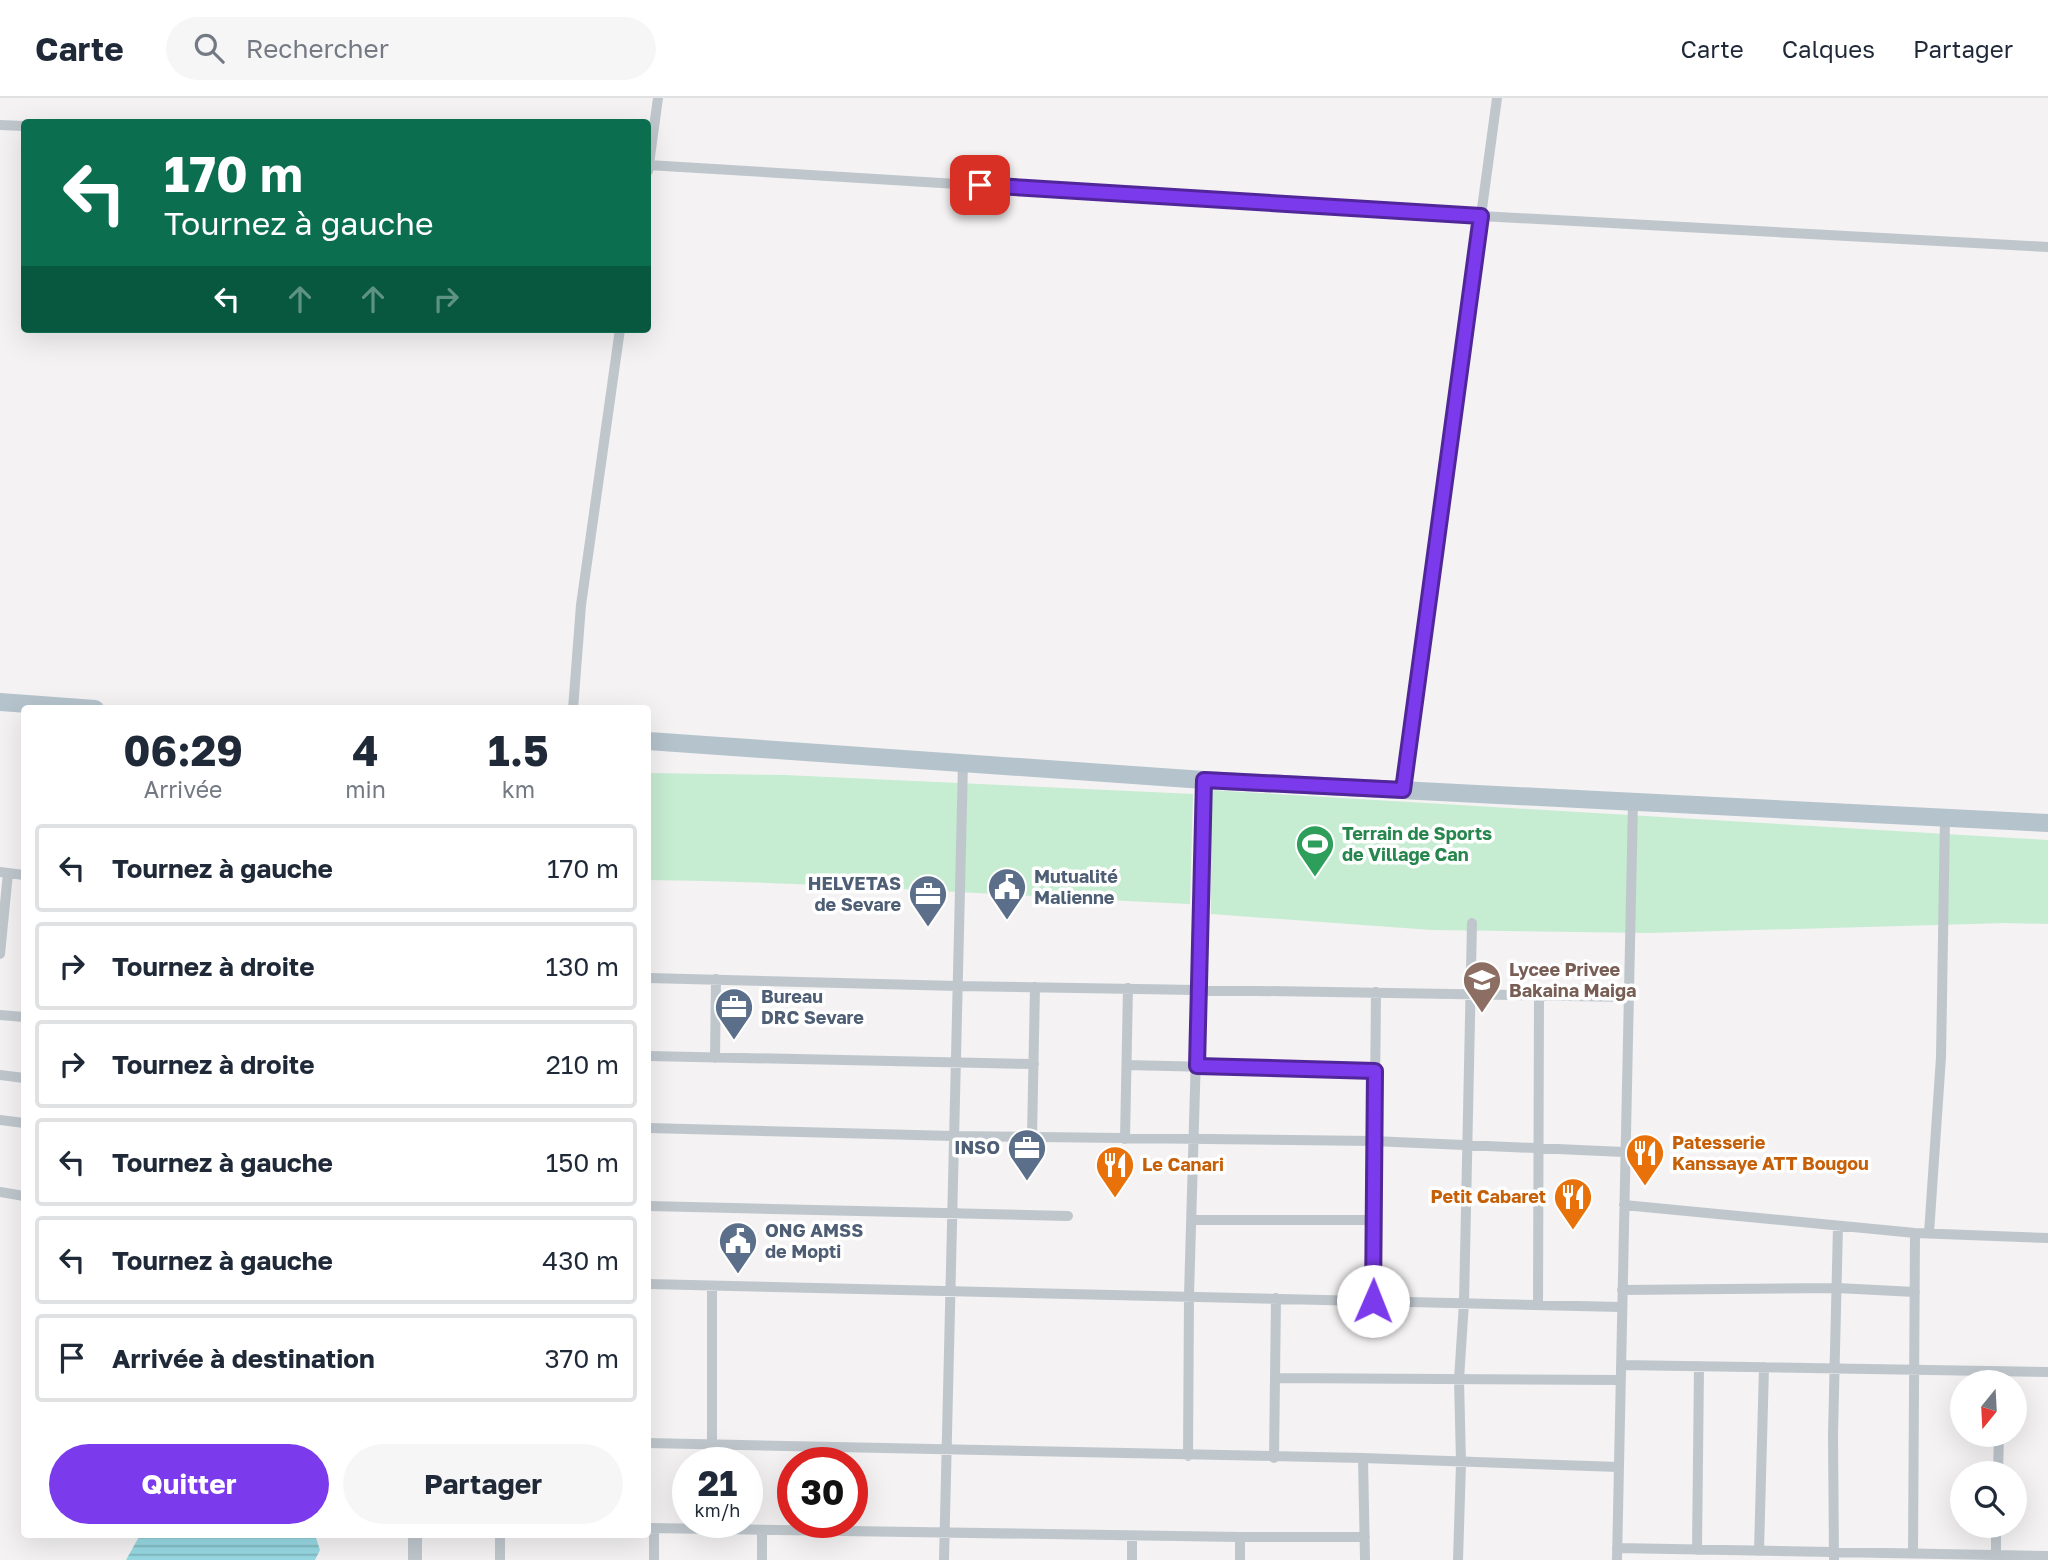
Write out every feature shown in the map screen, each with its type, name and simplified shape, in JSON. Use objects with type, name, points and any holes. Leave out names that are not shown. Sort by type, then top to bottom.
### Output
[{"type":"main road","points":[[0,702],[41,705]]},
{"type":"main road","points":[[651,741],[1204,780],[2048,824]]},
{"type":"street","points":[[651,146],[658,98]]},
{"type":"street","points":[[1403,790],[1497,98]]},
{"type":"street","points":[[0,125],[21,126]]},
{"type":"street","points":[[651,167],[2048,247]]},
{"type":"street","points":[[573,705],[581,605],[619,333]]},
{"type":"street","points":[[944,1560],[963,763]]},
{"type":"street","points":[[1188,1456],[1189,1295],[1204,780]]},
{"type":"street","points":[[1633,802],[1617,1554],[1697,1550],[1834,1556],[1913,1553],[2048,1556]]},
{"type":"street","points":[[1929,1233],[1941,1057],[1945,818]]},
{"type":"street","points":[[0,954],[4,872]]},
{"type":"street","points":[[1458,1560],[1461,1463],[1459,1379],[1464,1303],[1472,923]]},
{"type":"street","points":[[651,978],[958,986],[1629,996]]},
{"type":"street","points":[[715,1058],[716,979]]},
{"type":"street","points":[[1032,1138],[1035,987]]},
{"type":"street","points":[[1125,1139],[1128,988]]},
{"type":"street","points":[[1373,1301],[1376,992]]},
{"type":"street","points":[[1538,1305],[1539,995]]},
{"type":"street","points":[[0,1015],[21,1017]]},
{"type":"street","points":[[651,1056],[1034,1064]]},
{"type":"street","points":[[1127,1065],[1375,1071]]},
{"type":"street","points":[[0,1074],[21,1078]]},
{"type":"street","points":[[0,1120],[21,1123]]},
{"type":"street","points":[[651,1128],[1032,1138],[1467,1143],[1624,1152]]},
{"type":"street","points":[[0,1192],[21,1196]]},
{"type":"street","points":[[1624,1205],[1915,1233],[2048,1238]]},
{"type":"street","points":[[651,1206],[1068,1216]]},
{"type":"street","points":[[1192,1220],[1373,1220]]},
{"type":"street","points":[[1834,1556],[1838,1226]]},
{"type":"street","points":[[1913,1553],[1915,1233]]},
{"type":"street","points":[[651,1284],[1621,1307]]},
{"type":"street","points":[[712,1286],[712,1445]]},
{"type":"street","points":[[1622,1290],[1837,1288],[1915,1292]]},
{"type":"street","points":[[1274,1458],[1276,1298]]},
{"type":"street","points":[[1621,1365],[1835,1368],[1950,1373]]},
{"type":"street","points":[[1697,1550],[1699,1366]]},
{"type":"street","points":[[1759,1551],[1764,1367]]},
{"type":"street","points":[[2027,1374],[2048,1372]]},
{"type":"street","points":[[1275,1378],[1620,1380]]},
{"type":"street","points":[[651,1443],[1363,1458],[1618,1467]]},
{"type":"street","points":[[1363,1458],[1365,1560]]},
{"type":"street","points":[[654,1560],[651,1528],[672,1527]]},
{"type":"street","points":[[763,1530],[1365,1537]]},
{"type":"street","points":[[1132,1536],[1132,1560]]},
{"type":"street","points":[[1240,1537],[1240,1560]]},
{"type":"street","points":[[415,1538],[415,1560]]},
{"type":"street","points":[[500,1538],[500,1560]]},
{"type":"street","points":[[762,1538],[762,1560]]},
{"type":"street","points":[[1996,1538],[1996,1555]]},
{"type":"green space","points":[[651,773],[784,775],[1193,794],[1190,904],[651,880]]},
{"type":"green space","points":[[1209,790],[2048,840],[2048,924],[1649,933],[1432,930],[1211,914]]},
{"type":"water","points":[[138,1538],[316,1538],[320,1550],[315,1560],[126,1560]]},
{"type":"place","name":"Terrain de Sports de Village Can","points":[[1315,878]]},
{"type":"place","name":"Mutualité Malienne","points":[[1007,921]]},
{"type":"place","name":"HELVETAS de Sevare","points":[[928,928]]},
{"type":"place","name":"Lycee Privee Bakaina Maiga","points":[[1482,1014]]},
{"type":"place","name":"Bureau DRC Sevare","points":[[734,1041]]},
{"type":"place","name":"INSO","points":[[1027,1182]]},
{"type":"place","name":"Patesserie Kanssaye ATT Bougou","points":[[1645,1187]]},
{"type":"place","name":"Le Canari","points":[[1115,1199]]},
{"type":"place","name":"Petit Cabaret","points":[[1573,1231]]},
{"type":"place","name":"ONG AMSS de Mopti","points":[[738,1275]]},
{"type":"route","points":[[980,185],[1481,216],[1403,790],[1204,780],[1197,1066],[1375,1071],[1373,1301]]}]
